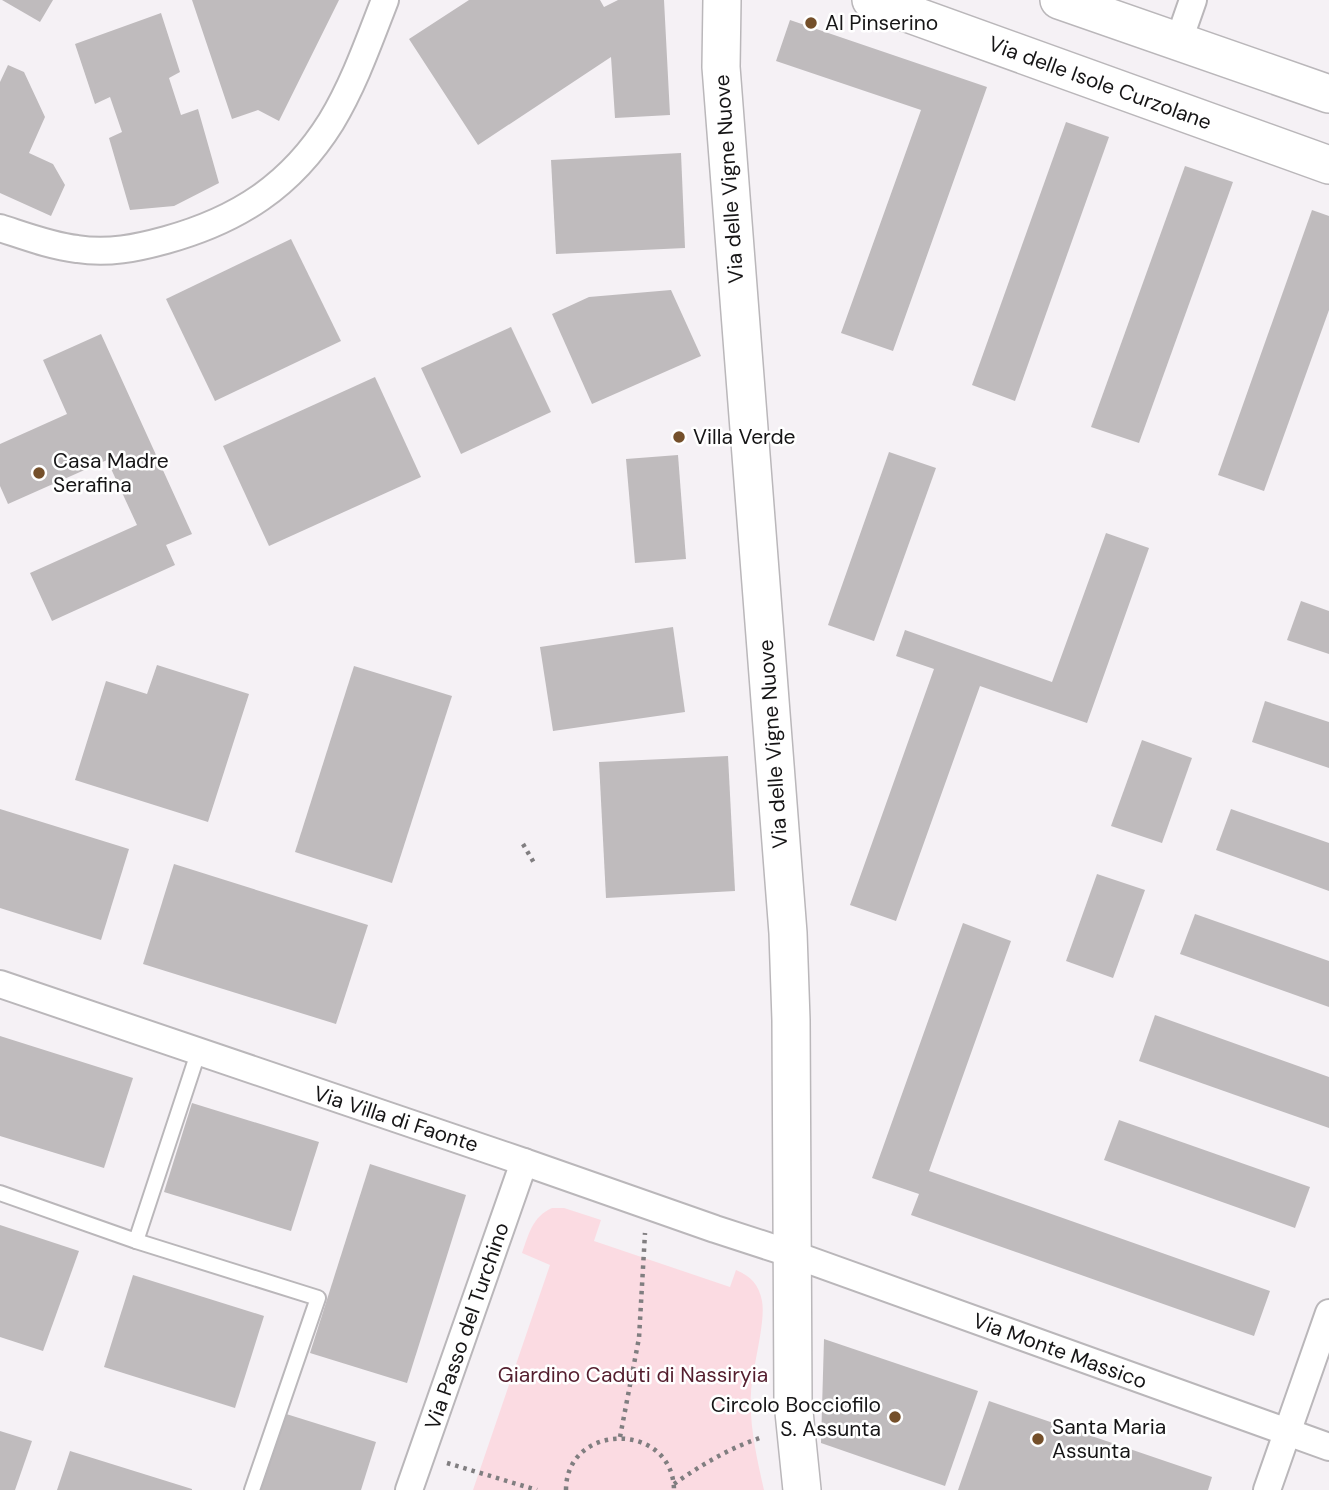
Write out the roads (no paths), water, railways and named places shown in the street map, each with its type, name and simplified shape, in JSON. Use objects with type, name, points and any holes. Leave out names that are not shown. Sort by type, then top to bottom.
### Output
[{"type":"street","points":[[0,228],[79,250],[132,249],[195,232],[245,209],[266,195],[297,166],[331,122],[345,96],[385,0]]},
{"type":"street","name":"Via delle Vigne Nuove","points":[[722,0],[721,67],[788,933],[795,1435],[802,1490]]},
{"type":"street","name":"Via delle Isole Curzolane","points":[[871,0],[1329,165]]},
{"type":"street","points":[[1059,0],[1329,94]]},
{"type":"street","points":[[1178,43],[1193,0]]},
{"type":"street","name":"Via Villa di Faonte","points":[[0,984],[792,1254]]},
{"type":"street","name":"Via Passo del Turchino","points":[[409,1490],[524,1162]]},
{"type":"street","name":"Via Monte Massico","points":[[792,1254],[1329,1447]]},
{"type":"street","points":[[1267,1490],[1329,1313]]},
{"type":"lane","points":[[136,1241],[198,1053]]},
{"type":"lane","points":[[0,1193],[136,1241],[318,1298],[252,1490]]},
{"type":"place","name":"Al Pinserino","points":[[811,23]]},
{"type":"place","name":"Villa Verde","points":[[679,437]]},
{"type":"place","name":"Casa Madre Serafina","points":[[39,473]]},
{"type":"place","name":"Circolo Bocciofilo S. Assunta","points":[[895,1417]]},
{"type":"place","name":"Santa Maria Assunta","points":[[1038,1439]]},
{"type":"park label","name":"Giardino Caduti di Nassiryia","points":[[633,1375]]}]
